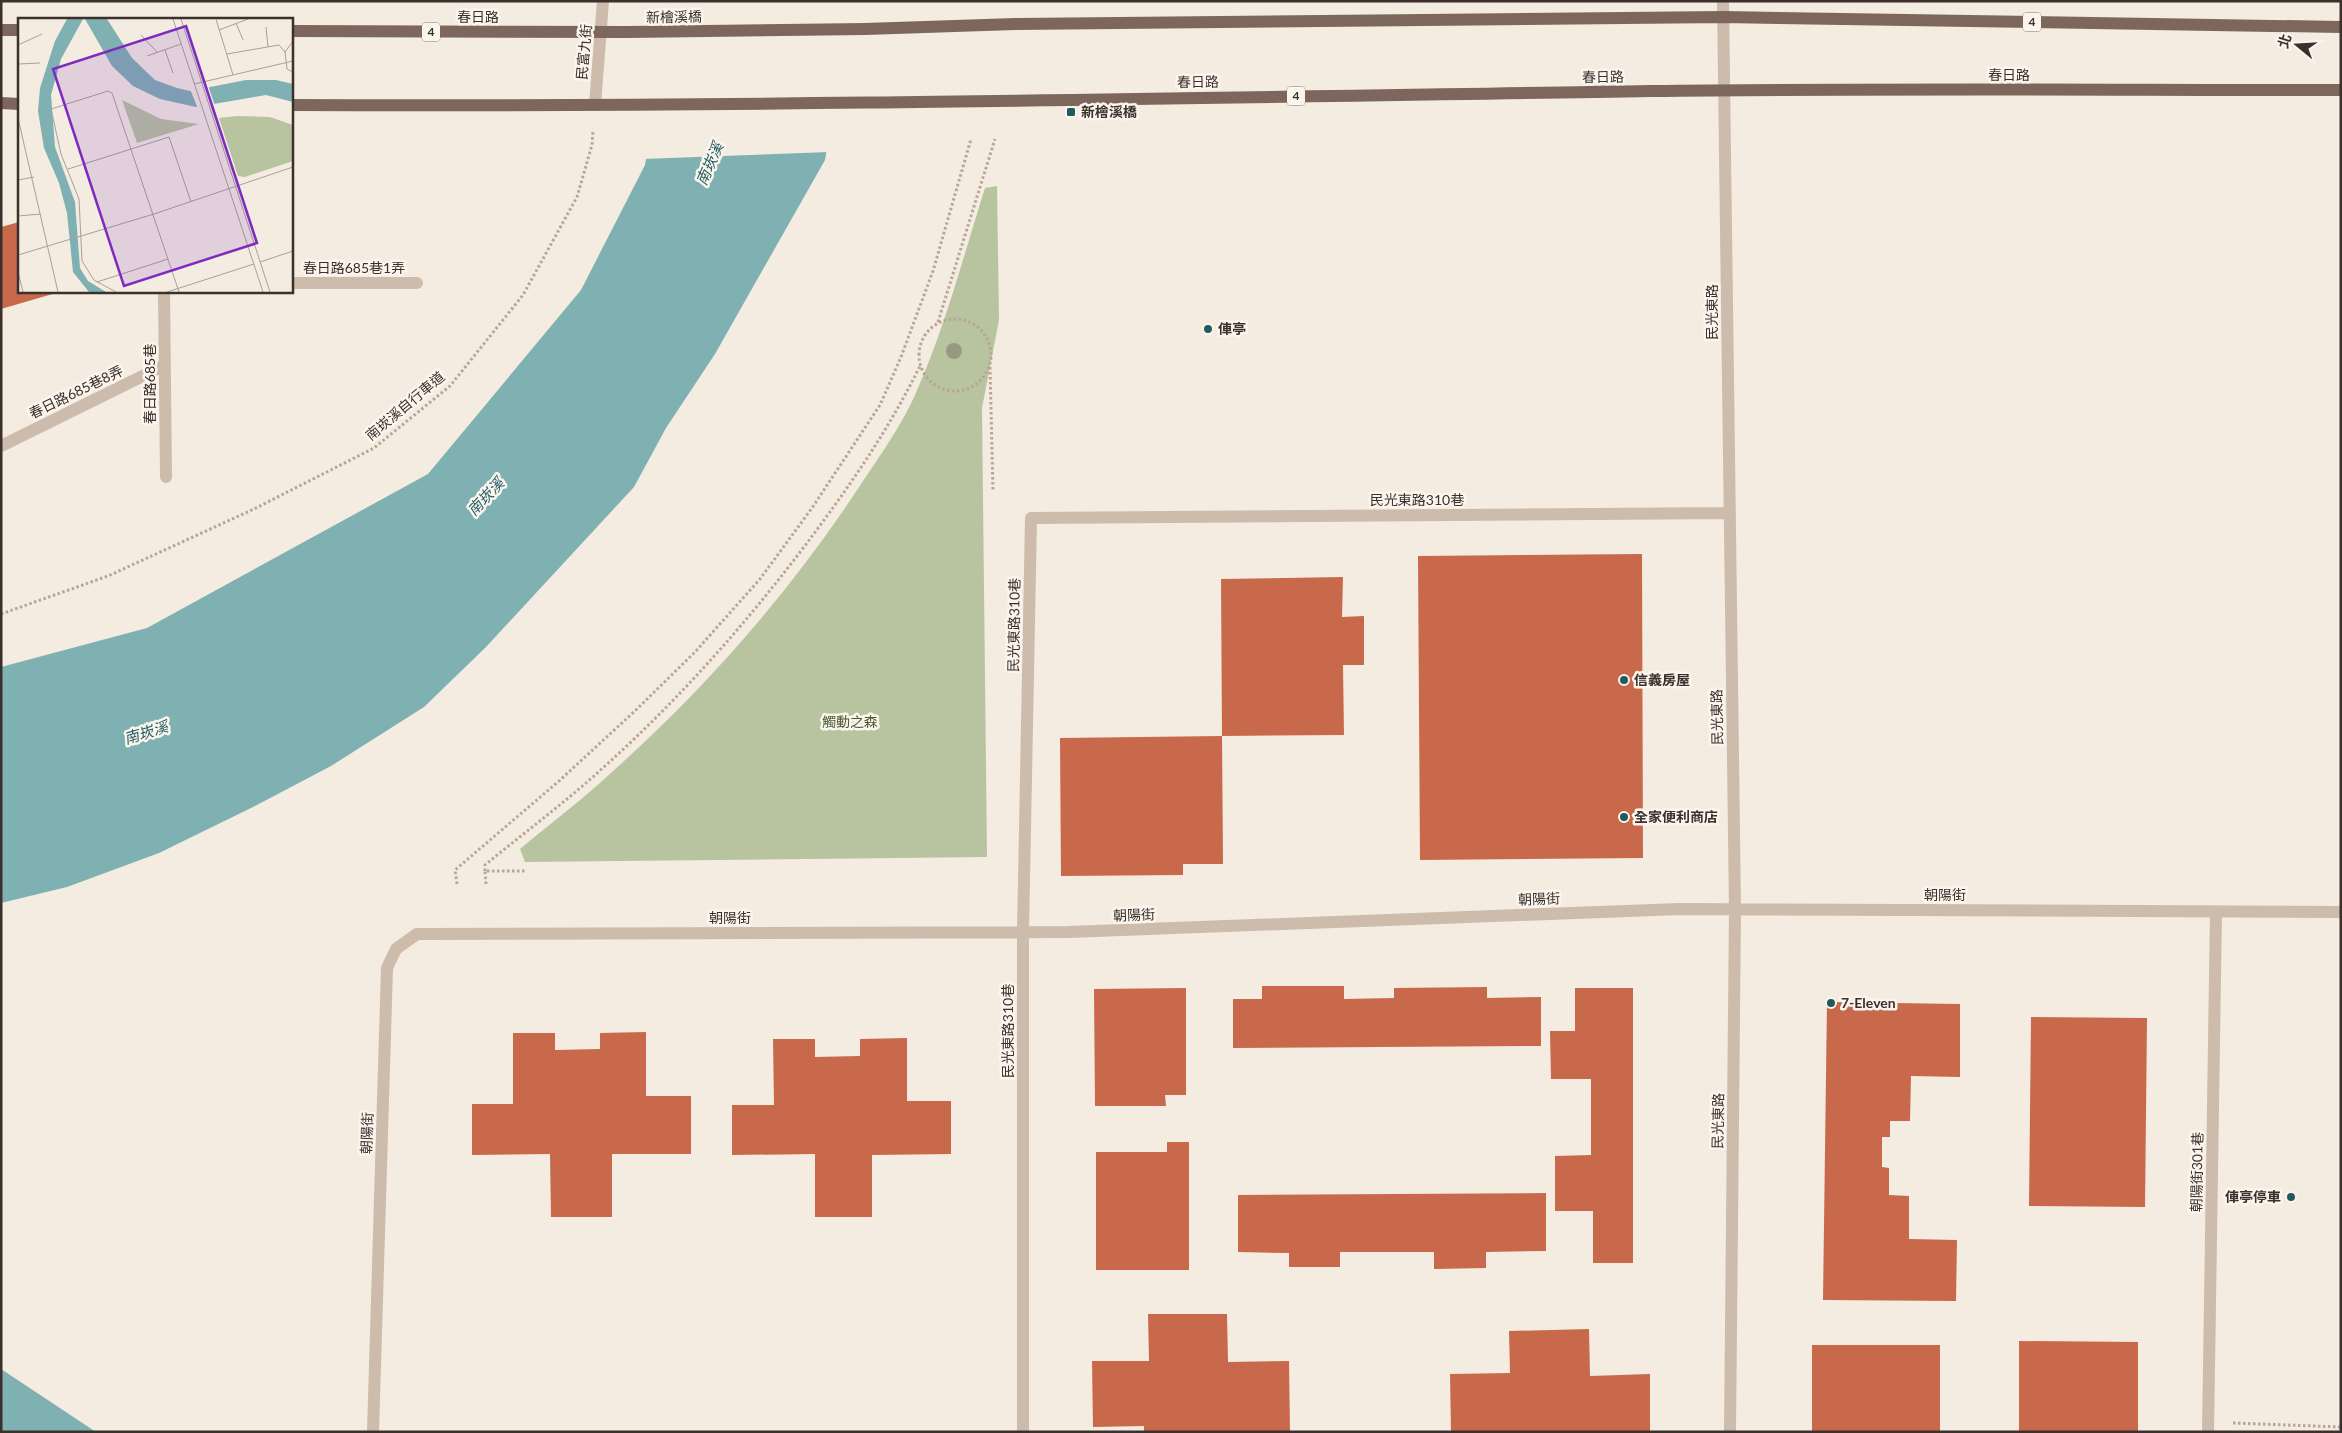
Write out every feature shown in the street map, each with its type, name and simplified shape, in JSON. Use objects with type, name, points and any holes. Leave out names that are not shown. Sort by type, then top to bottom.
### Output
[{"type":"main road","name":"4","points":[[1723,18],[2341,27]]},
{"type":"main road","name":"新檜溪橋","points":[[634,32],[865,29],[1015,24],[1723,18]]},
{"type":"main road","points":[[1,30],[18,30]]},
{"type":"main road","name":"春日路","points":[[292,31],[634,32]]},
{"type":"main road","name":"春日路","points":[[595,105],[866,104],[1725,90],[2341,90]]},
{"type":"main road","points":[[1,103],[18,104]]},
{"type":"main road","name":"4","points":[[292,105],[595,105]]},
{"type":"street","name":"民富九街","points":[[595,105],[603,1]]},
{"type":"street","name":"民光東路","points":[[1723,1],[1728,513],[1735,909],[1730,1432]]},
{"type":"street","name":"春日路685巷1弄","points":[[292,283],[418,283]]},
{"type":"street","name":"春日路685巷","points":[[164,292],[166,477]]},
{"type":"street","name":"春日路685巷8弄","points":[[1,446],[165,365]]},
{"type":"street","name":"民光東路310巷","points":[[1023,1432],[1023,932],[1031,518],[1728,513]]},
{"type":"street","name":"朝陽街","points":[[373,1432],[387,968],[396,949],[417,934],[1069,932],[1680,909],[2341,912]]},
{"type":"street","name":"朝陽街301巷","points":[[2208,1432],[2216,912]]},
{"type":"path","name":"南崁溪自行車道","points":[[1,614],[108,576],[263,505],[374,448],[450,386],[523,295],[577,197],[592,145],[595,105]]},
{"type":"path","points":[[457,884],[455,870],[560,782],[695,652],[760,579],[812,508],[880,405],[894,373],[933,271],[971,138]]},
{"type":"path","points":[[938,323],[995,139]]},
{"type":"path","points":[[486,884],[485,865],[605,766],[687,685],[751,614],[790,566],[851,482],[898,412],[920,366],[920,345],[924,335],[945,319],[960,318],[979,326],[986,334],[991,347],[993,492]]},
{"type":"path","points":[[920,366],[933,384],[948,391],[957,391],[976,384],[985,376],[990,367]]},
{"type":"path","points":[[485,871],[526,871]]},
{"type":"path","points":[[2225,1422],[2341,1427]]},
{"type":"green space","name":"觸動之森","points":[[997,186],[999,320],[982,408],[987,857],[525,862],[520,849],[601,782],[647,740],[714,672],[777,600],[834,523],[892,438],[912,401],[946,314],[985,188]]},
{"type":"water","name":"南崁溪","points":[[673,1],[851,1],[825,160],[715,354],[666,428],[634,487],[486,647],[424,707],[331,766],[159,853],[67,887],[1,903],[1,667],[147,628],[428,474],[581,290],[645,165]]},
{"type":"water","points":[[1,1369],[96,1432],[1,1432]]},
{"type":"pier","points":[[670,1],[853,1],[829,152],[643,159]]},
{"type":"building","points":[[18,222],[18,292],[56,293],[1,309],[1,227]]},
{"type":"building","points":[[1642,554],[1643,858],[1420,860],[1418,556]]},
{"type":"building","points":[[1343,577],[1342,617],[1364,616],[1364,665],[1343,665],[1344,735],[1222,736],[1221,579]]},
{"type":"building","points":[[1222,736],[1223,864],[1183,864],[1183,875],[1061,876],[1060,738]]},
{"type":"building","points":[[1262,986],[1344,986],[1344,999],[1394,998],[1394,988],[1487,987],[1487,998],[1541,997],[1541,1046],[1233,1048],[1233,999],[1262,999]]},
{"type":"building","points":[[1186,988],[1186,1095],[1165,1095],[1166,1106],[1095,1106],[1094,989]]},
{"type":"building","points":[[1575,988],[1633,988],[1633,1263],[1593,1263],[1593,1211],[1555,1211],[1555,1156],[1591,1155],[1591,1079],[1551,1079],[1550,1031],[1575,1031]]},
{"type":"building","points":[[1827,1002],[1960,1004],[1960,1077],[1911,1076],[1910,1121],[1890,1121],[1890,1137],[1882,1137],[1882,1167],[1889,1168],[1889,1195],[1909,1196],[1909,1239],[1957,1240],[1956,1301],[1823,1300]]},
{"type":"building","points":[[2031,1017],[2147,1018],[2145,1207],[2029,1206]]},
{"type":"building","points":[[646,1032],[646,1096],[691,1096],[691,1154],[612,1154],[612,1217],[551,1217],[550,1154],[472,1155],[472,1104],[513,1104],[513,1033],[555,1033],[555,1050],[600,1049],[600,1033]]},
{"type":"building","points":[[907,1038],[907,1101],[951,1101],[951,1154],[872,1155],[872,1217],[815,1217],[815,1154],[732,1155],[732,1105],[774,1105],[773,1039],[815,1039],[815,1057],[860,1056],[860,1039]]},
{"type":"building","points":[[1167,1142],[1189,1142],[1189,1270],[1096,1270],[1096,1152],[1167,1152]]},
{"type":"building","points":[[1546,1193],[1546,1251],[1486,1252],[1486,1268],[1434,1269],[1434,1252],[1340,1252],[1340,1267],[1289,1267],[1289,1253],[1238,1252],[1238,1195]]},
{"type":"building","points":[[1148,1314],[1227,1314],[1228,1362],[1289,1361],[1290,1432],[1144,1432],[1144,1426],[1093,1427],[1092,1361],[1149,1361]]},
{"type":"building","points":[[1589,1329],[1590,1376],[1650,1374],[1650,1432],[1451,1432],[1450,1374],[1510,1373],[1509,1331]]},
{"type":"building","points":[[2019,1341],[2138,1342],[2138,1432],[2019,1432]]},
{"type":"building","points":[[1812,1345],[1940,1345],[1940,1432],[1812,1432]]},
{"type":"place","name":"新檜溪橋","points":[[1071,112]]},
{"type":"place","name":"俥亭","points":[[1208,329]]},
{"type":"place","name":"信義房屋","points":[[1624,680]]},
{"type":"place","name":"全家便利商店","points":[[1624,817]]},
{"type":"place","name":"7-Eleven","points":[[1831,1003]]},
{"type":"place","name":"俥亭停車","points":[[2291,1197]]}]
